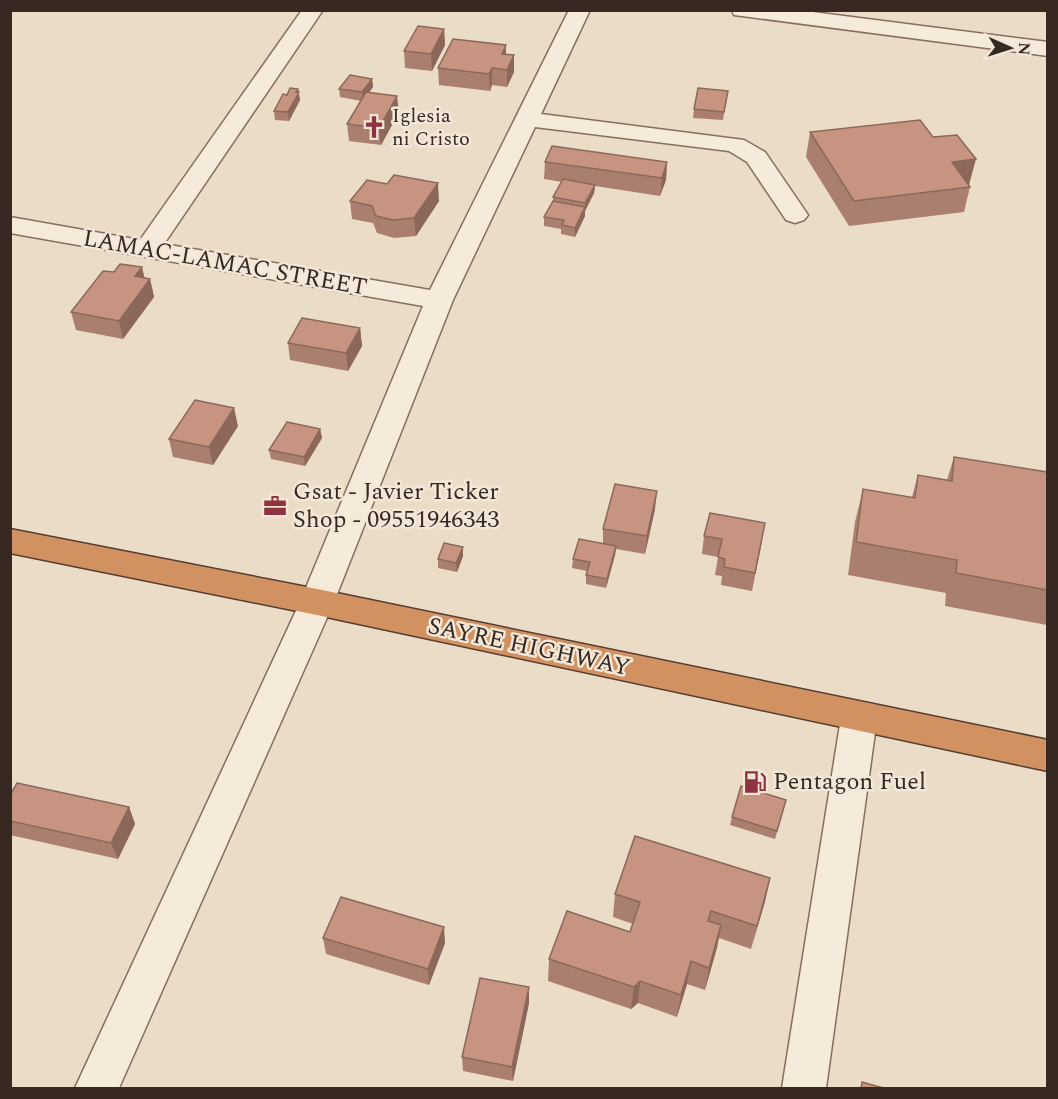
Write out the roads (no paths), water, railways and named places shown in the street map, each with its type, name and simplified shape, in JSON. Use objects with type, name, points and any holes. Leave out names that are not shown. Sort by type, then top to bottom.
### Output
[{"type":"highway","name":"SAYRE HIGHWAY","points":[[10,541],[318,602],[1047,756]]},
{"type":"street","points":[[147,249],[313,10]]},
{"type":"street","points":[[97,1089],[318,602],[439,300],[580,10]]},
{"type":"street","points":[[742,10],[1047,49]]},
{"type":"street","points":[[527,119],[735,145],[756,157],[795,215]]},
{"type":"street","name":"LAMAC-LAMAC STREET","points":[[10,225],[439,300]]},
{"type":"street","points":[[804,1089],[859,718]]},
{"type":"place","name":"Iglesia ni Cristo","points":[[374,127]]},
{"type":"place","name":"Gsat - Javier Ticker Shop - 09551946343","points":[[275,506]]},
{"type":"place","name":"Pentagon Fuel","points":[[755,782]]}]
